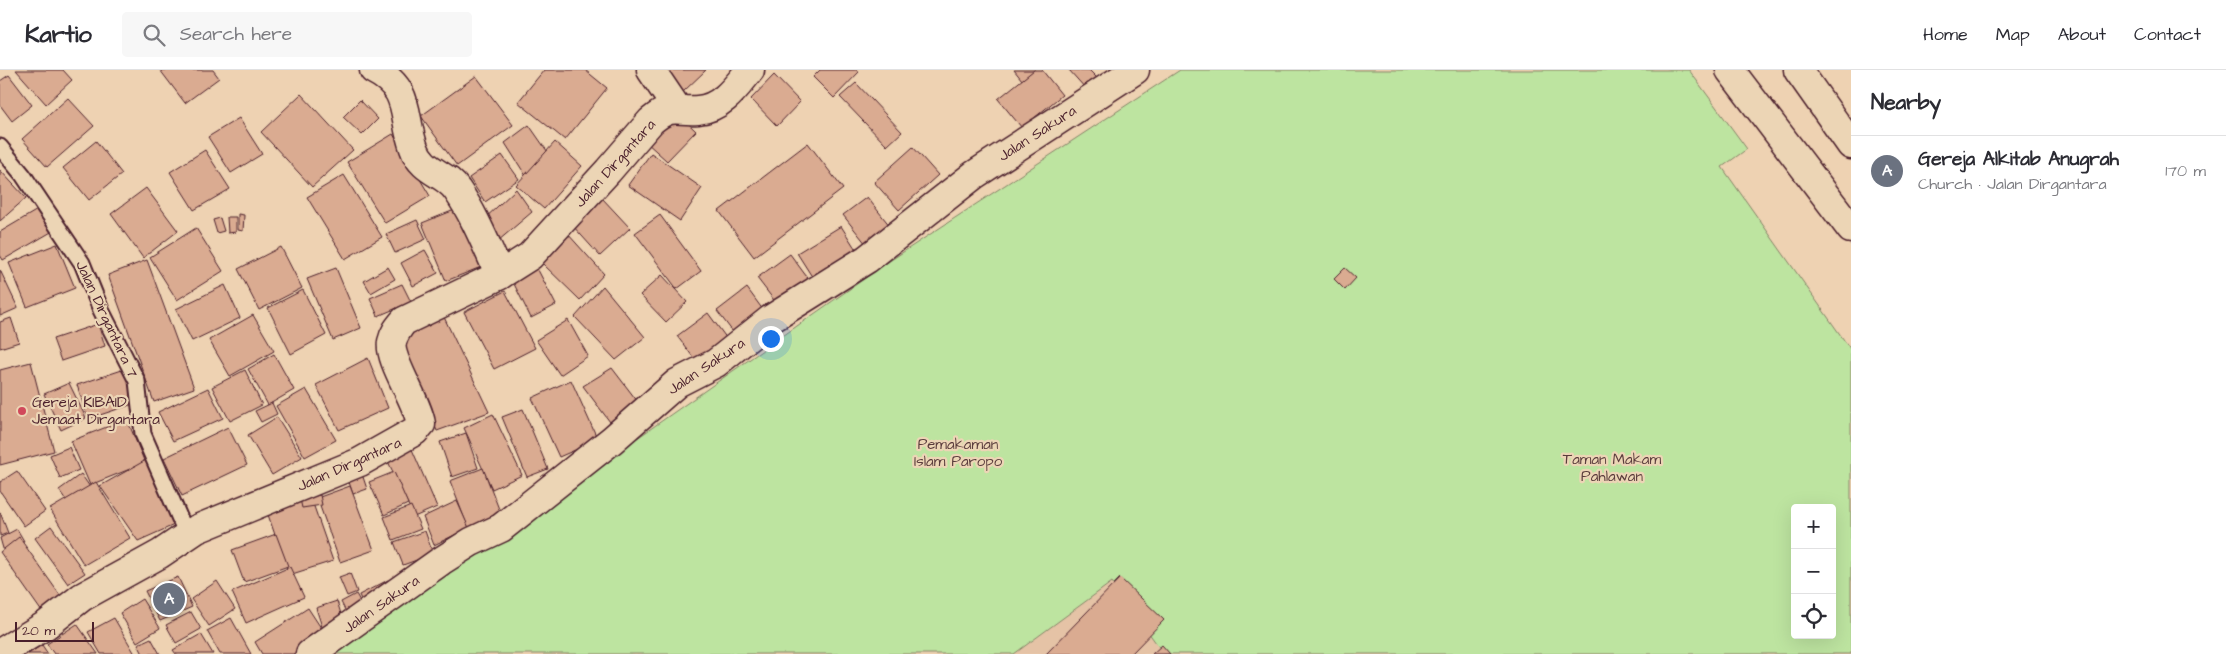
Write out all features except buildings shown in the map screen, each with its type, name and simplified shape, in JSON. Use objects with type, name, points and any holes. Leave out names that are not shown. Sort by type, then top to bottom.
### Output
[{"type":"main road","points":[[374,70],[398,88],[414,148],[425,166],[456,188],[500,275]]},
{"type":"main road","points":[[651,70],[676,107],[698,110],[717,103],[730,95],[750,70]]},
{"type":"main road","name":"Jalan Sakura","points":[[310,654],[441,561],[471,542],[501,528],[612,440],[677,384],[716,363],[771,319],[867,259],[974,174],[1135,70]]},
{"type":"main road","points":[[1730,70],[1851,229]]},
{"type":"main road","points":[[1798,70],[1851,145]]},
{"type":"main road","name":"Jalan Dirgantara","points":[[1,651],[46,625],[82,598],[160,554],[197,528],[360,462],[415,431],[421,424],[419,411],[393,354],[391,344],[395,332],[404,321],[500,275],[530,256],[545,242],[650,121],[659,114],[676,107]]},
{"type":"lane","name":"Jalan Dirgantara 7","points":[[0,147],[23,175],[82,263],[101,310],[137,381],[143,434],[188,535]]},
{"type":"shaded area","points":[[1112,582],[1164,654],[1014,654]]},
{"type":"green space","name":"Pemakaman Islam Paropo","points":[[1180,70],[1689,70],[1747,149],[1722,167],[1851,350],[1851,654],[1164,654],[1112,582],[1014,654],[322,654],[646,432],[891,260]]},
{"type":"place","name":"Gereja KIBAID Jemaat Dirgantara","points":[[22,411]]},
{"type":"place","name":"Gereja Alkitab Anugrah","points":[[169,599]]},
{"type":"park label","name":"Taman Makam Pahlawan","points":[[1612,468]]}]
